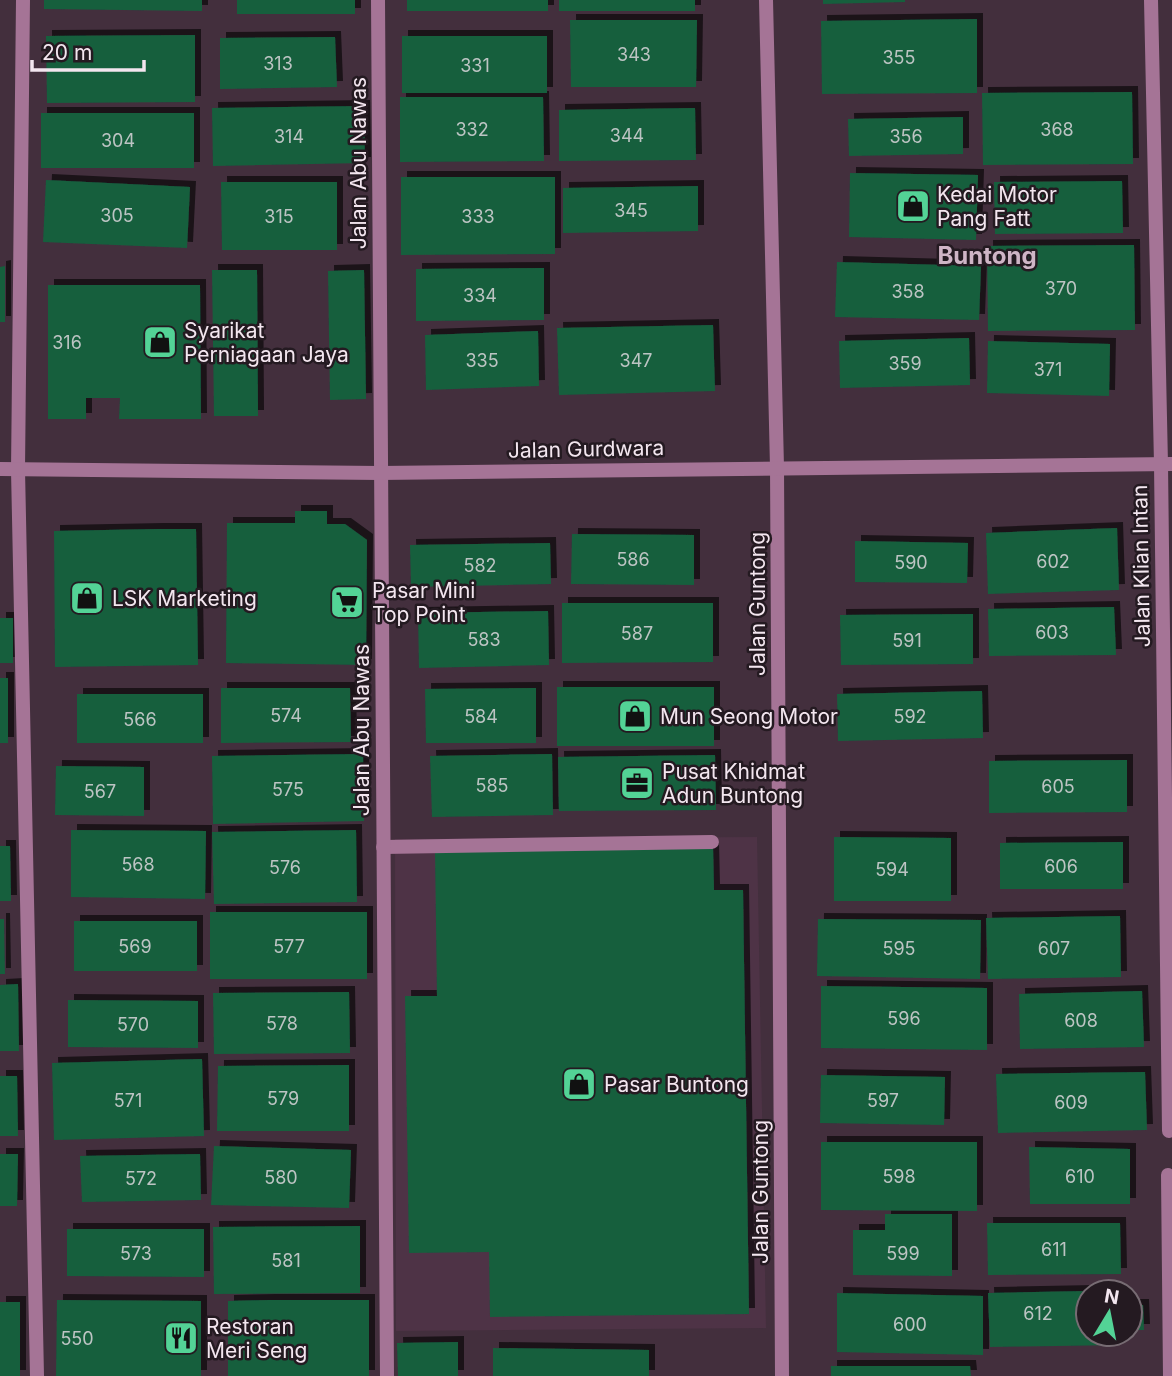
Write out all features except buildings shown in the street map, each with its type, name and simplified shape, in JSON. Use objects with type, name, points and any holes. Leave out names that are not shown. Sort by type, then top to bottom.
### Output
[{"type":"street","points":[[23,0],[18,470],[37,1376]]},
{"type":"street","name":"Jalan Abu Nawas","points":[[378,0],[387,1376]]},
{"type":"street","name":"Jalan Guntong","points":[[766,0],[778,467],[782,1376]]},
{"type":"street","name":"Jalan Klian Intan","points":[[1151,0],[1166,464],[1170,1131]]},
{"type":"street","name":"Jalan Gurdwara","points":[[0,469],[380,473],[1166,464]]},
{"type":"street","points":[[383,847],[712,842]]},
{"type":"street","points":[[1168,1174],[1170,1376]]},
{"type":"shaded area","name":"Pasar Buntong","points":[[757,837],[766,1328],[396,1331],[395,839]]},
{"type":"place","name":"Kedai Motor Pang Fatt","points":[[913,206]]},
{"type":"place","name":"Syarikat Perniagaan Jaya","points":[[160,342]]},
{"type":"place","name":"LSK Marketing","points":[[87,598]]},
{"type":"place","name":"Pasar Mini Top Point","points":[[347,602]]},
{"type":"place","name":"Mun Seong Motor","points":[[635,716]]},
{"type":"place","name":"Pusat Khidmat Adun Buntong","points":[[637,783]]},
{"type":"place","name":"Pasar Buntong","points":[[579,1084]]},
{"type":"place","name":"Restoran Meri Seng","points":[[181,1338]]},
{"type":"district","name":"Buntong","points":[[987,255]]}]
